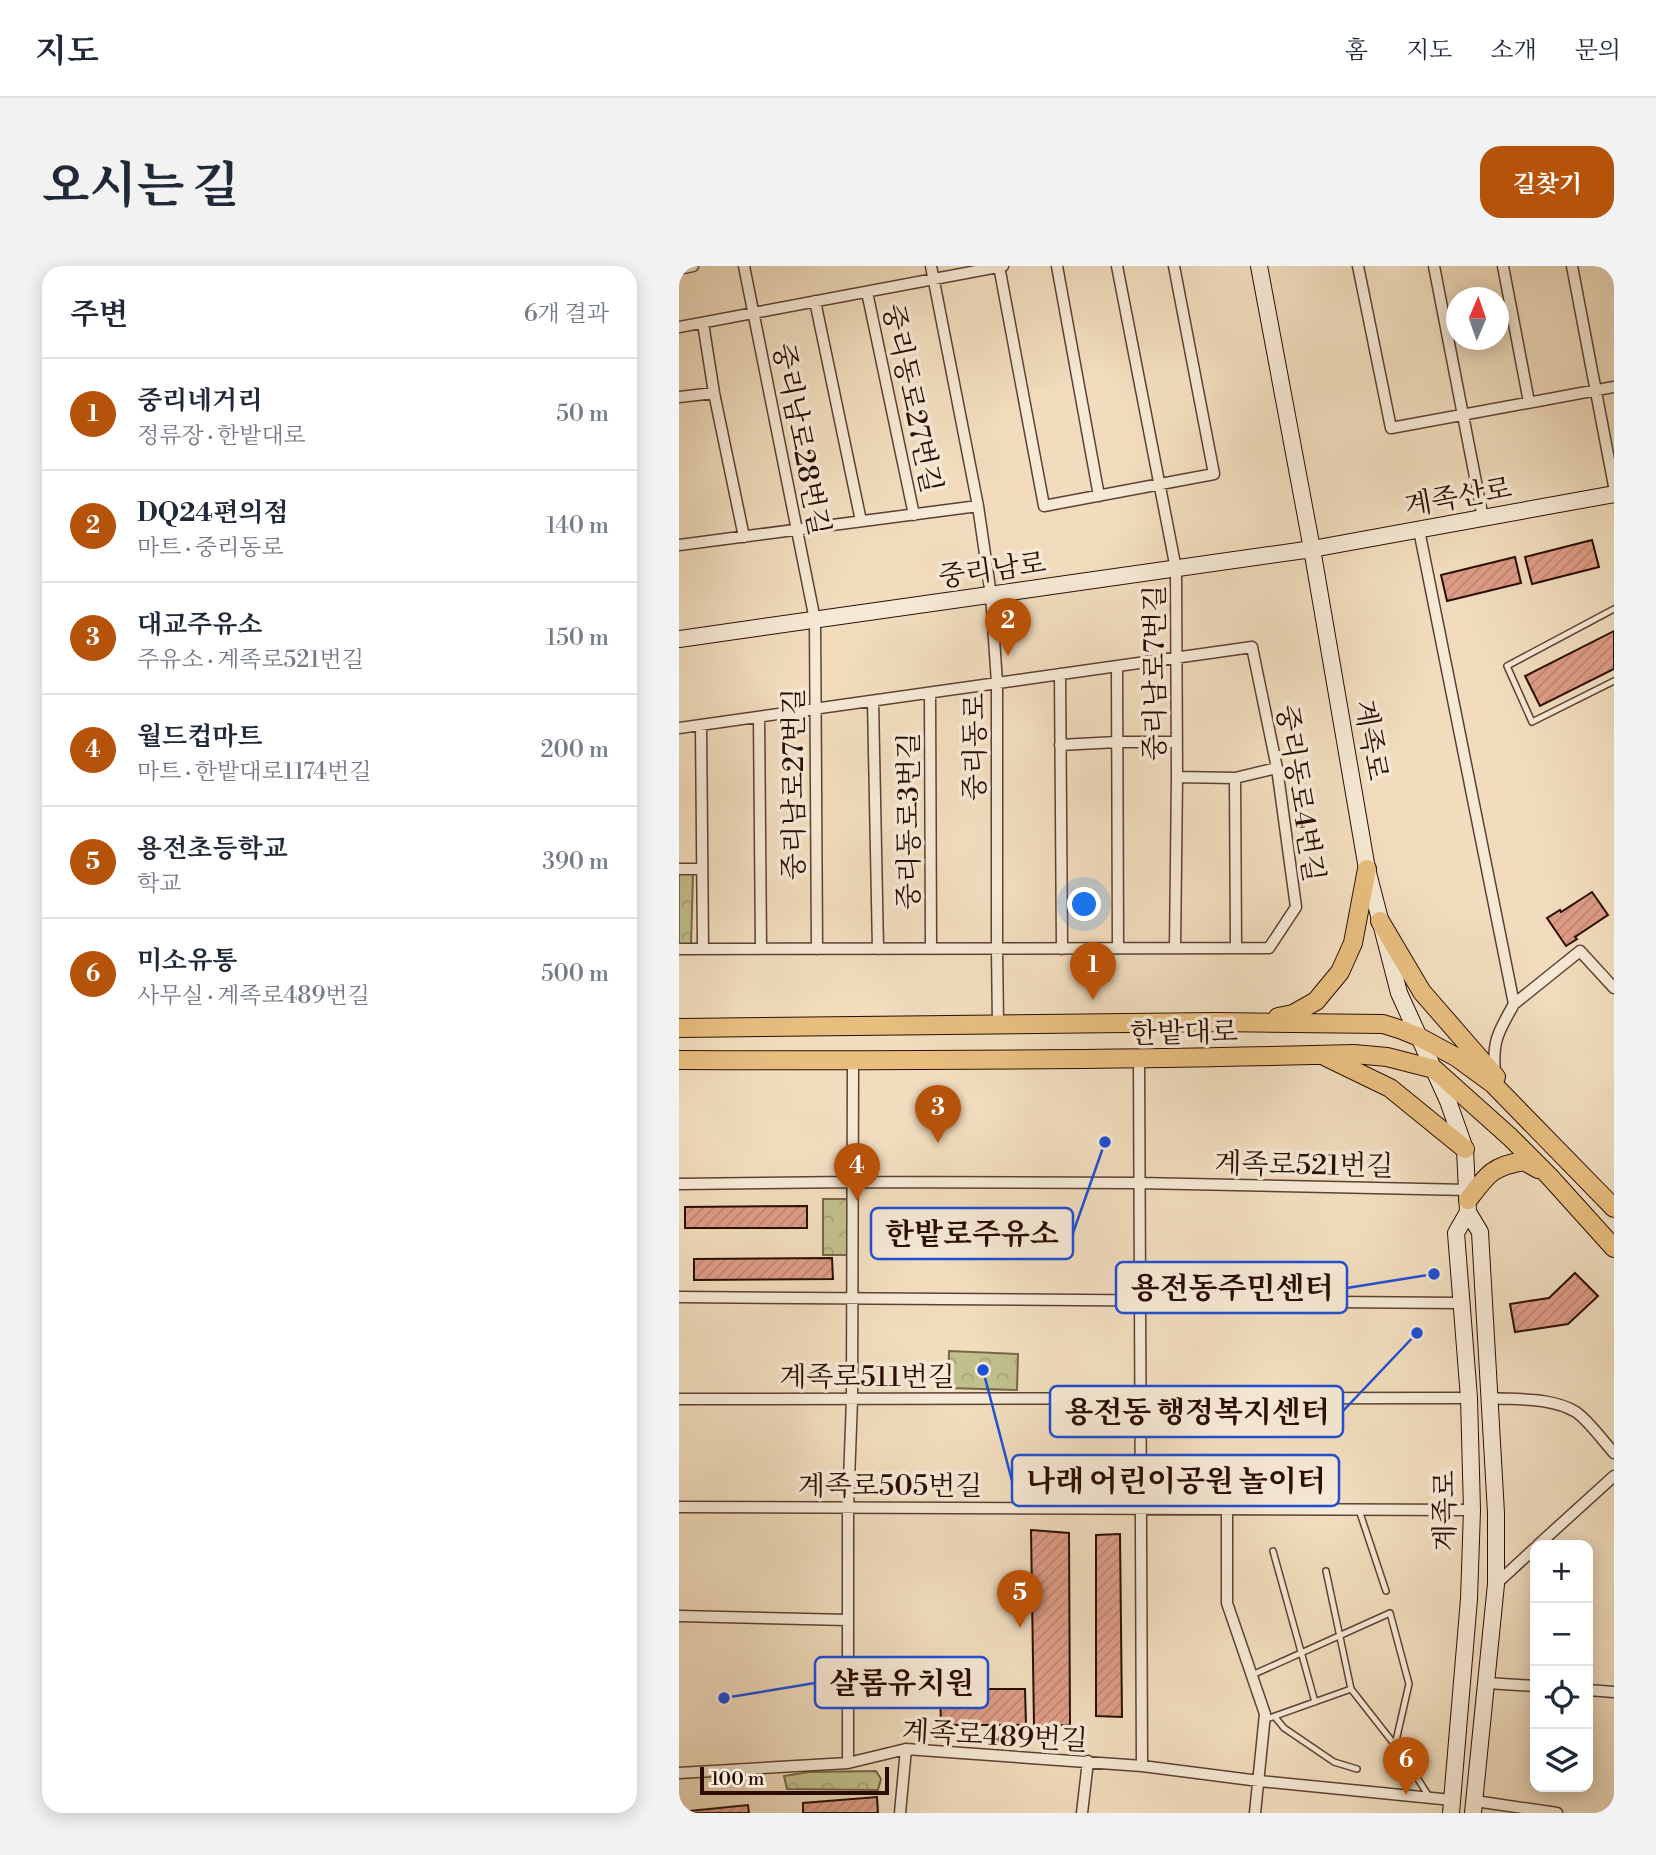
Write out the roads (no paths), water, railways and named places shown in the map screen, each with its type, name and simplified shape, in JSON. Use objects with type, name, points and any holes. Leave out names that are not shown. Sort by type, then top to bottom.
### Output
[{"type":"main road","name":"계족로","points":[[1259,266],[1312,549],[1367,869],[1399,993],[1448,1101],[1465,1149],[1468,1201],[1480,1232],[1496,1513],[1496,1584],[1474,1807]]},
{"type":"main road","name":"계족산로","points":[[1312,549],[1614,494]]},
{"type":"main road","name":"중리남로","points":[[679,639],[1312,549]]},
{"type":"main road","points":[[1215,1022],[1279,1017],[1293,1014],[1316,1001],[1340,972],[1353,943],[1367,869]]},
{"type":"main road","points":[[1380,921],[1422,992],[1520,1103],[1529,1122]]},
{"type":"main road","name":"한밭대로","points":[[679,1028],[1215,1022],[1383,1024],[1419,1037],[1456,1057],[1493,1084],[1613,1205]]},
{"type":"main road","points":[[1323,1055],[1390,1088],[1465,1149]]},
{"type":"main road","name":"한밭대로","points":[[679,1060],[1139,1059],[1369,1055],[1405,1061],[1434,1069],[1549,1175],[1614,1248]]},
{"type":"main road","points":[[1468,1201],[1487,1175],[1503,1164],[1524,1161],[1549,1175]]},
{"type":"main road","name":"계족로","points":[[1452,1807],[1469,1600],[1472,1510],[1469,1398],[1456,1233],[1468,1201]]},
{"type":"street","points":[[679,269],[693,266]]},
{"type":"street","name":"중리남로28번길","points":[[744,266],[815,620]]},
{"type":"street","name":"중리동로","points":[[931,266],[978,506],[991,595],[997,683],[998,1024]]},
{"type":"street","points":[[679,327],[1001,266],[1044,506],[1214,474],[1174,266]]},
{"type":"street","points":[[1057,266],[1099,496]]},
{"type":"street","name":"중리남로7번길","points":[[1117,266],[1176,569],[1175,948]]},
{"type":"street","points":[[1358,266],[1391,428],[1614,387]]},
{"type":"street","points":[[1434,266],[1483,518]]},
{"type":"street","points":[[1503,266],[1529,402]]},
{"type":"street","points":[[1572,266],[1614,486]]},
{"type":"street","name":"중리동로27번길","points":[[867,292],[913,514]]},
{"type":"street","points":[[815,301],[861,522]]},
{"type":"street","points":[[703,323],[714,393],[744,537]]},
{"type":"street","points":[[679,397],[714,393]]},
{"type":"street","name":"중리동로27번길","points":[[679,545],[978,506]]},
{"type":"street","points":[[1419,530],[1514,1004]]},
{"type":"street","name":"중리남로27번길","points":[[815,620],[817,949]]},
{"type":"street","name":"중리동로4번길","points":[[997,949],[1269,948],[1296,907],[1277,768],[1252,647],[1177,658]]},
{"type":"street","points":[[679,728],[1177,658]]},
{"type":"street","points":[[1117,666],[1118,948]]},
{"type":"street","points":[[1060,674],[1062,948]]},
{"type":"street","name":"중리동로3번길","points":[[930,693],[932,949]]},
{"type":"street","name":"중리동로3번길","points":[[873,701],[878,949]]},
{"type":"street","points":[[759,717],[761,948]]},
{"type":"street","points":[[701,725],[703,948]]},
{"type":"street","points":[[1061,745],[1177,742]]},
{"type":"street","name":"중리남로7번길","points":[[1177,777],[1235,778],[1277,768]]},
{"type":"street","points":[[1235,778],[1236,948]]},
{"type":"street","points":[[679,869],[702,869]]},
{"type":"street","name":"중리동로3번길","points":[[679,948],[997,949]]},
{"type":"street","points":[[1495,1075],[1495,1041],[1514,1004],[1580,951],[1614,988]]},
{"type":"street","points":[[1139,1059],[1142,1766]]},
{"type":"street","points":[[848,1763],[853,1061]]},
{"type":"street","name":"계족로521번길","points":[[679,1184],[1139,1183],[1468,1201]]},
{"type":"street","points":[[679,1297],[1461,1303]]},
{"type":"street","name":"계족로511번길","points":[[679,1399],[1469,1398]]},
{"type":"street","points":[[1490,1398],[1558,1404],[1578,1413],[1614,1453]]},
{"type":"street","points":[[1545,1540],[1614,1476]]},
{"type":"street","name":"계족로505번길","points":[[679,1507],[1472,1510]]},
{"type":"street","points":[[1227,1509],[1227,1603],[1265,1714],[1270,1718],[1255,1813]]},
{"type":"street","points":[[1496,1584],[1530,1553]]},
{"type":"street","points":[[679,1616],[848,1620]]},
{"type":"street","points":[[1487,1683],[1530,1686]]},
{"type":"street","points":[[1593,1690],[1614,1692]]},
{"type":"street","points":[[900,1813],[906,1749]]},
{"type":"street","name":"계족로489번길","points":[[679,1773],[848,1763],[906,1749],[1142,1766],[1430,1798],[1452,1807]]},
{"type":"street","points":[[1082,1813],[1088,1761]]},
{"type":"street","points":[[1474,1807],[1557,1813]]},
{"type":"lane","points":[[1614,609],[1507,666],[1532,722],[1614,681]]},
{"type":"lane","points":[[1359,1510],[1386,1591]]},
{"type":"lane","points":[[1273,1551],[1315,1702]]},
{"type":"lane","points":[[1326,1571],[1351,1689],[1395,1745],[1430,1798]]},
{"type":"lane","points":[[1252,1675],[1390,1613],[1409,1685],[1395,1745]]},
{"type":"lane","points":[[1270,1718],[1351,1689]]},
{"type":"lane","points":[[1270,1718],[1334,1762],[1357,1769]]},
{"type":"place","name":"DQ24편의점","points":[[1008,656]]},
{"type":"place","name":"중리네거리","points":[[1093,1000]]},
{"type":"place","name":"한밭로주유소","points":[[1105,1142]]},
{"type":"place","name":"대교주유소","points":[[938,1143]]},
{"type":"place","name":"월드컵마트","points":[[857,1201]]},
{"type":"place","name":"용전동주민센터","points":[[1434,1274]]},
{"type":"place","name":"용전동 행정복지센터","points":[[1417,1333]]},
{"type":"place","name":"나래 어린이공원 놀이터","points":[[983,1370]]},
{"type":"place","name":"용전초등학교","points":[[1020,1628]]},
{"type":"place","name":"샬롬유치원","points":[[724,1698]]},
{"type":"place","name":"미소유통","points":[[1406,1795]]}]
